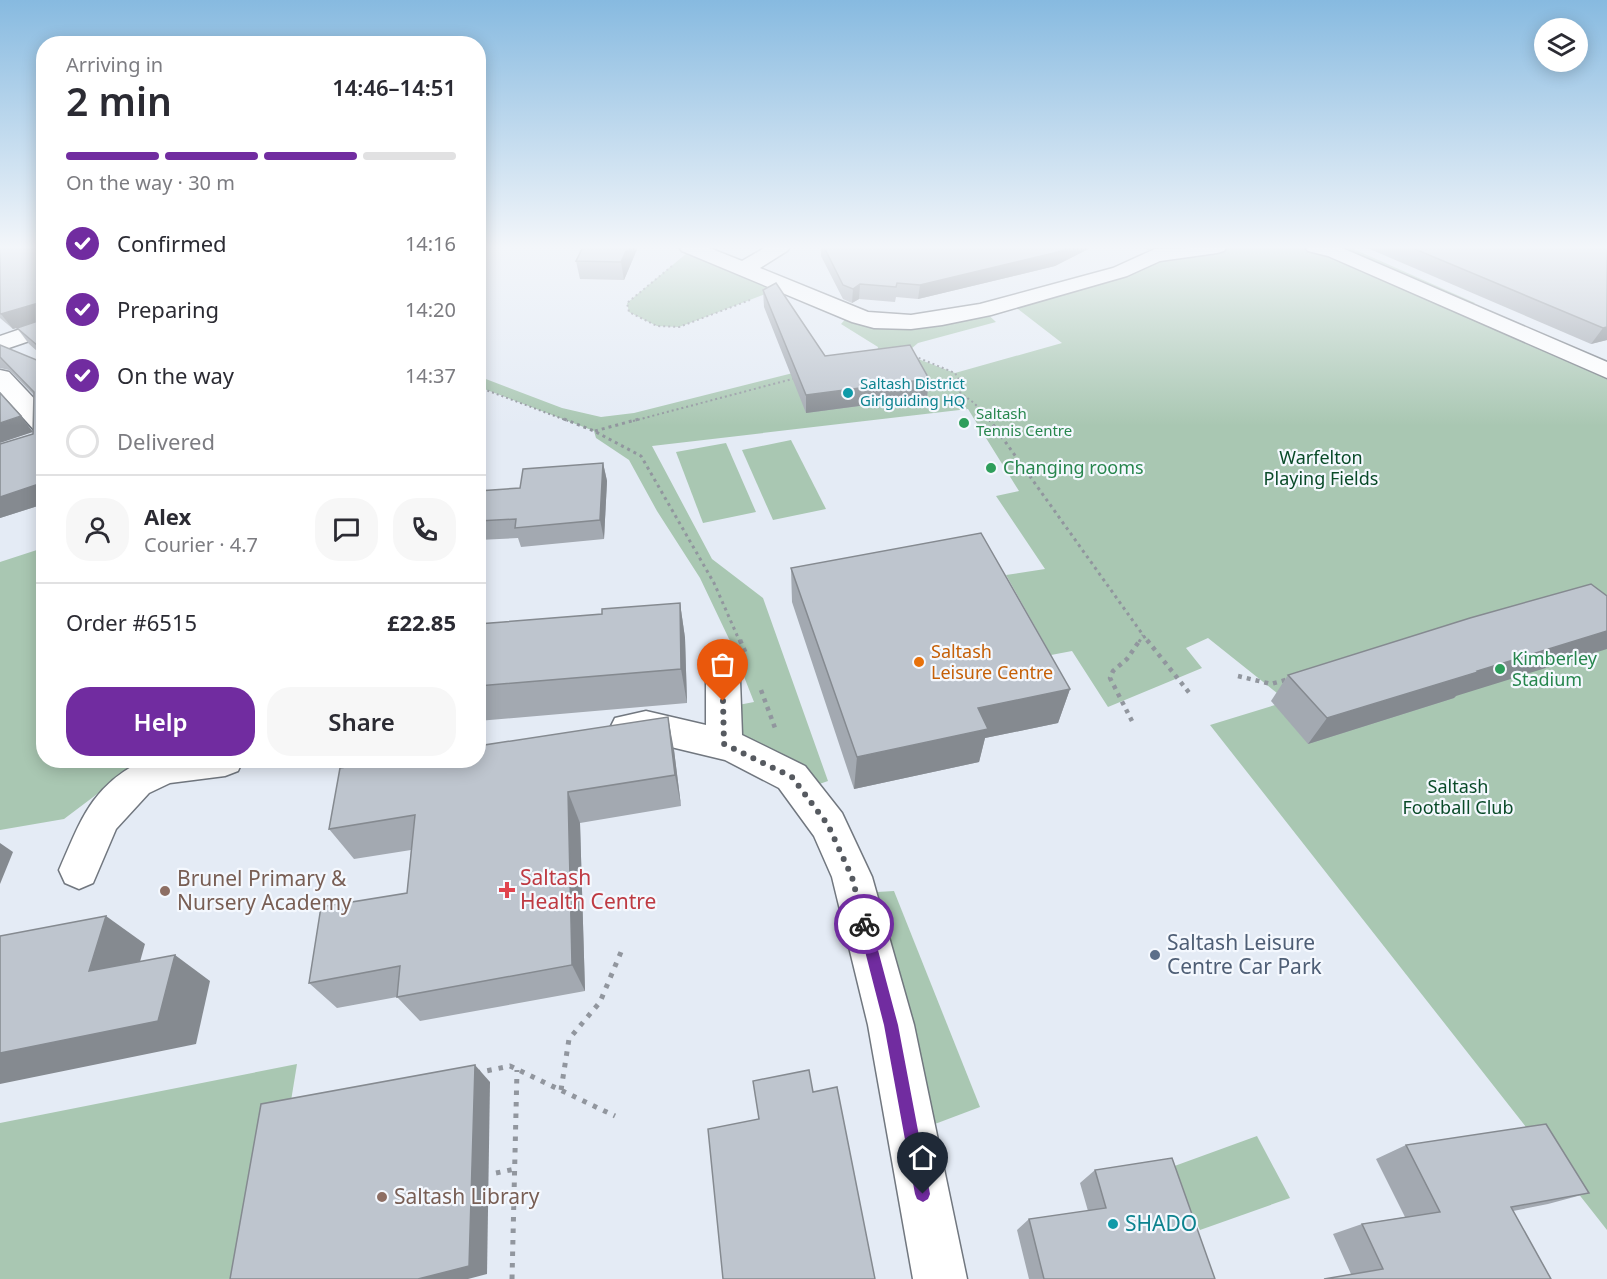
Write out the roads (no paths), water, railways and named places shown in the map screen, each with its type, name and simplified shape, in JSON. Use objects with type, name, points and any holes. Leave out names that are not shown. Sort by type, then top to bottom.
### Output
[{"type":"street","points":[[834,307],[874,321],[911,322],[995,307]]},
{"type":"street","points":[[1459,307],[1607,372]]},
{"type":"street","points":[[0,344],[36,331]]},
{"type":"street","points":[[0,377],[36,430]]},
{"type":"street","points":[[724,744],[736,669]]},
{"type":"street","points":[[594,733],[646,726],[724,744],[792,777],[828,825],[852,877],[891,1025],[940,1279]]},
{"type":"street","points":[[79,870],[101,818],[136,782],[165,768]]},
{"type":"place","name":"Saltash District Girlguiding HQ","points":[[848,393]]},
{"type":"place","name":"Saltash Tennis Centre","points":[[964,423]]},
{"type":"place","name":"Changing rooms","points":[[991,468]]},
{"type":"place","name":"Saltash Leisure Centre","points":[[919,662]]},
{"type":"place","name":"Kimberley Stadium","points":[[1500,669]]},
{"type":"place","name":"Saltash Health Centre","points":[[507,890]]},
{"type":"place","name":"Brunel Primary & Nursery Academy","points":[[165,891]]},
{"type":"place","name":"Saltash Leisure Centre Car Park","points":[[1155,955]]},
{"type":"place","name":"Saltash Library","points":[[382,1197]]},
{"type":"place","name":"SHADO","points":[[1113,1224]]},
{"type":"park label","name":"Warfelton Playing Fields","points":[[1321,468]]},
{"type":"park label","name":"Saltash Football Club","points":[[1458,797]]}]
